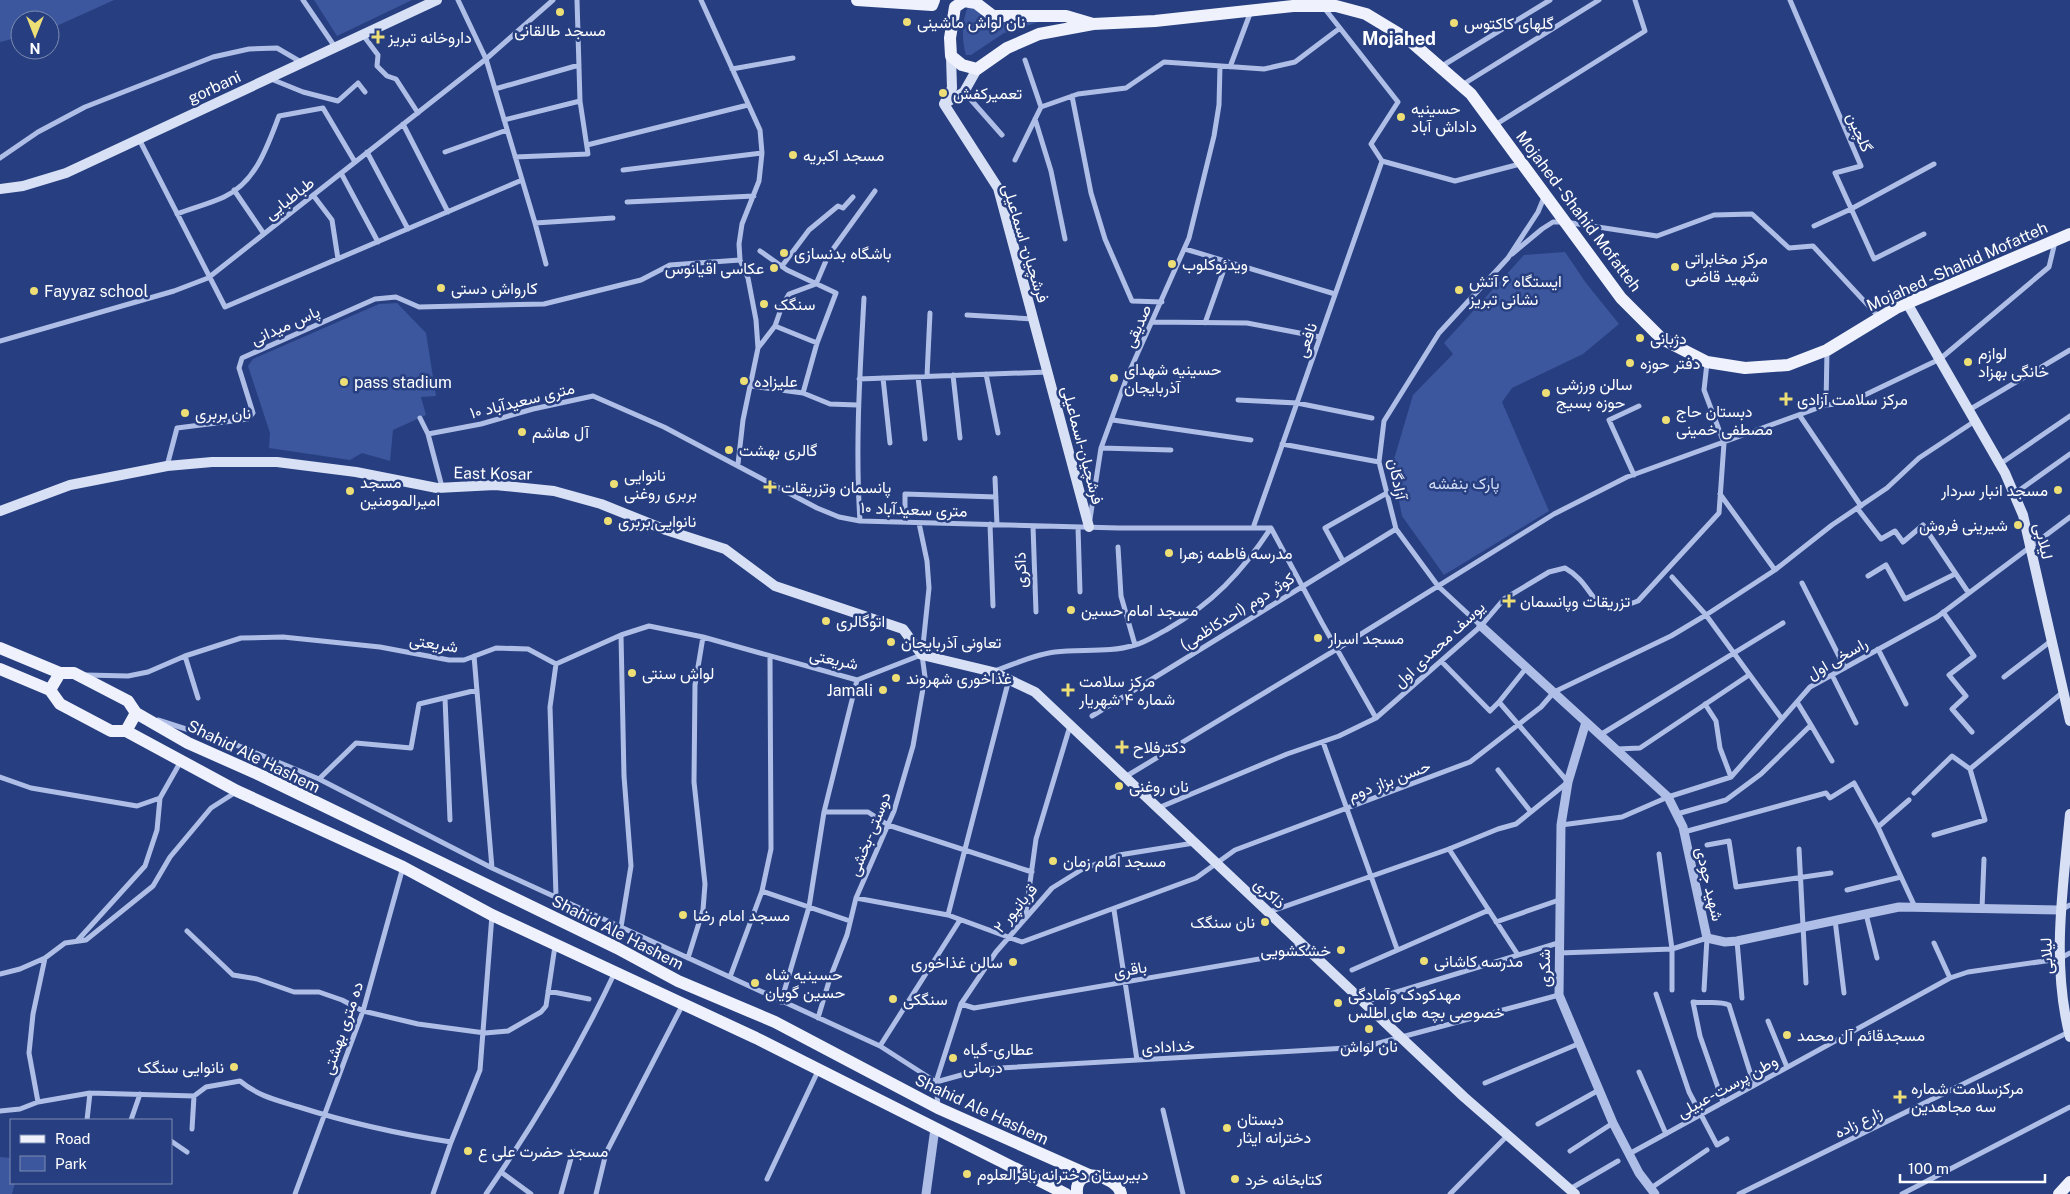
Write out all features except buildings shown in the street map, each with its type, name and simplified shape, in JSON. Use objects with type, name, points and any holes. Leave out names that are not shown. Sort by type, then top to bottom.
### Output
[{"type":"main road","name":"gorbani","points":[[0,189],[23,186],[66,173],[437,0]]},
{"type":"main road","points":[[857,0],[933,2]]},
{"type":"main road","points":[[987,0],[993,16]]},
{"type":"main road","points":[[944,104],[952,88],[950,38],[957,3],[964,1],[976,3],[993,16],[1066,16],[1093,24]]},
{"type":"main road","name":"Mojahed - Shahid Mofatteh","points":[[1093,24],[1155,21],[1252,11],[1299,3],[1336,6],[1366,14],[1409,40],[1442,66],[1471,94],[1621,298],[1662,339],[1707,362],[1745,368],[1788,365],[1826,350],[1879,317],[1908,303],[2070,234]]},
{"type":"main road","points":[[944,104],[964,92],[977,69],[1007,48],[1039,34],[1093,24]]},
{"type":"main road","points":[[951,56],[962,65],[977,69]]},
{"type":"main road","name":"فرشچیان- اسماعیلی","points":[[944,104],[998,188],[1048,372]]},
{"type":"main road","name":"لیلابی","points":[[1908,303],[2000,464],[2023,516],[2070,721]]},
{"type":"main road","name":"فرشچیان-اسماعیلی","points":[[1048,372],[1089,527]]},
{"type":"main road","name":"East Kosar","points":[[0,511],[70,485],[167,466],[276,462],[356,472],[442,488],[495,485],[554,491],[601,504],[666,530],[724,549],[776,586],[903,629],[922,655]]},
{"type":"main road","points":[[0,648],[60,673],[74,673]]},
{"type":"main road","name":"ذاکری","points":[[922,655],[993,672],[1036,692],[1464,1097],[1573,1192]]},
{"type":"main road","points":[[0,669],[50,690],[60,704],[111,731],[126,731],[236,791],[403,867],[492,915],[556,943],[683,1004],[1066,1194]]},
{"type":"main road","points":[[50,690],[60,673]]},
{"type":"main road","name":"Shahid Ale Hashem","points":[[74,673],[128,701],[136,713],[188,743],[260,775],[617,948],[678,981],[775,1022],[938,1108],[1089,1175],[1100,1177],[1120,1192],[1134,1194]]},
{"type":"main road","points":[[126,731],[136,713]]},
{"type":"main road","name":"لیلابی","points":[[2069,1034],[2059,959],[2065,908],[2070,814]]},
{"type":"main road","points":[[1077,1194],[1077,1182],[1082,1177],[1089,1175]]},
{"type":"main road","points":[[2059,1194],[2070,1182]]},
{"type":"street","points":[[303,0],[335,47]]},
{"type":"street","points":[[458,0],[486,59],[536,222],[546,264]]},
{"type":"street","name":"طباطبایی","points":[[0,340],[174,291],[208,278],[486,59],[553,0]]},
{"type":"street","points":[[515,157],[588,154],[580,101],[576,0]]},
{"type":"street","points":[[700,0],[760,130],[762,153],[759,181],[742,224],[740,260],[748,278],[758,348],[743,420],[738,464]]},
{"type":"street","points":[[1442,66],[1550,0]]},
{"type":"street","points":[[1462,85],[1599,0]]},
{"type":"street","points":[[1494,126],[1645,32],[1635,0]]},
{"type":"street","name":"گلچین","points":[[1790,0],[1861,166],[1835,173],[1874,259],[1924,234]]},
{"type":"street","points":[[1323,6],[1398,102],[1371,144],[1382,161],[1455,181],[1522,164]]},
{"type":"street","points":[[1230,66],[1252,11]]},
{"type":"street","points":[[1015,160],[1041,107],[1072,96],[1126,88],[1164,62],[1264,69],[1295,62],[1340,28]]},
{"type":"street","points":[[362,34],[378,55],[377,66],[387,76],[396,79],[418,113]]},
{"type":"street","points":[[0,158],[26,139],[86,107],[213,57],[249,49],[277,48],[301,62]]},
{"type":"street","points":[[732,69],[793,58]]},
{"type":"street","points":[[1025,60],[1041,107]]},
{"type":"street","points":[[494,89],[579,65]]},
{"type":"street","name":"صدیقی","points":[[1089,527],[1101,448],[1113,420],[1127,377],[1185,249],[1195,219],[1219,106],[1220,66]]},
{"type":"street","points":[[268,78],[303,92],[338,101],[358,83],[364,92]]},
{"type":"street","points":[[964,92],[1002,135]]},
{"type":"street","points":[[1072,96],[1090,189],[1109,248],[1132,301],[1162,302]]},
{"type":"street","points":[[504,120],[580,101]]},
{"type":"street","points":[[587,145],[748,105]]},
{"type":"street","points":[[177,214],[225,196],[243,183],[261,161],[280,116],[323,108],[355,162]]},
{"type":"street","points":[[1035,119],[1052,171],[1066,239]]},
{"type":"street","points":[[403,124],[448,212]]},
{"type":"street","points":[[445,152],[507,130]]},
{"type":"street","points":[[139,138],[208,278],[225,307],[522,180]]},
{"type":"street","points":[[367,152],[408,229]]},
{"type":"street","points":[[624,170],[762,153]]},
{"type":"street","name":"نافعی","points":[[1253,528],[1382,161]]},
{"type":"street","points":[[1814,226],[1851,209],[1934,164]]},
{"type":"street","points":[[341,173],[378,242]]},
{"type":"street","points":[[234,190],[264,234]]},
{"type":"street","points":[[758,348],[775,326],[782,306],[789,294],[816,284],[828,256],[874,191]]},
{"type":"street","points":[[313,195],[332,220],[338,259]]},
{"type":"street","points":[[1508,258],[1538,212],[1545,195]]},
{"type":"street","points":[[627,202],[754,196]]},
{"type":"street","points":[[782,266],[809,230],[838,206],[843,208],[853,196]]},
{"type":"street","points":[[1508,258],[1553,222],[1565,222],[1657,236],[1714,215],[1752,214],[1789,248],[1813,246],[1879,317]]},
{"type":"street","points":[[536,222],[612,218]]},
{"type":"street","points":[[1125,778],[1337,650],[1554,514],[1634,475],[1826,406],[1848,403],[1940,359],[2050,267],[2056,239]]},
{"type":"street","points":[[1185,249],[1335,294]]},
{"type":"street","points":[[760,251],[782,266],[836,293],[803,393]]},
{"type":"street","name":"آزادگان","points":[[1481,626],[1438,586],[1396,529],[1379,462],[1384,421],[1439,333],[1508,258]]},
{"type":"street","name":"پاس میدانی","points":[[167,466],[177,428],[248,420],[252,412],[239,368],[242,358],[375,299],[396,297],[419,307],[544,304],[641,280],[670,265],[740,260]]},
{"type":"street","points":[[1205,323],[1227,261]]},
{"type":"street","points":[[860,521],[857,405],[864,298]]},
{"type":"street","points":[[927,376],[930,313]]},
{"type":"street","points":[[967,315],[1033,319]]},
{"type":"street","points":[[1153,322],[1247,323],[1320,337]]},
{"type":"street","points":[[775,326],[818,343]]},
{"type":"street","points":[[1826,350],[1826,406]]},
{"type":"street","points":[[1969,410],[2070,350]]},
{"type":"street","name":"یوسف محمدی اول","points":[[1158,808],[1287,754],[1323,742],[1376,718],[1481,626],[1504,599],[1549,572],[1565,568],[1577,575],[1594,598],[1605,606],[1620,608],[1638,601],[1719,513],[1724,443],[1704,390],[1707,362]]},
{"type":"street","points":[[859,379],[1048,372]]},
{"type":"street","points":[[986,374],[998,434]]},
{"type":"street","points":[[953,375],[960,438]]},
{"type":"street","points":[[918,376],[925,439]]},
{"type":"street","points":[[883,378],[890,443]]},
{"type":"street","points":[[751,386],[803,393],[830,404],[857,405]]},
{"type":"street","name":"۱۰ متری سعیدآباد","points":[[428,434],[481,424],[533,409],[593,396],[664,426],[817,508],[839,517],[860,521],[1033,526],[1271,528]]},
{"type":"street","points":[[1238,400],[1297,403],[1372,418]]},
{"type":"street","points":[[1634,475],[1609,420],[1639,406]]},
{"type":"street","points":[[1800,416],[1881,540],[1895,531],[1902,542],[1923,526],[1968,592]]},
{"type":"street","points":[[2000,464],[2070,416]]},
{"type":"street","points":[[420,418],[428,434],[442,488]]},
{"type":"street","points":[[1113,420],[1251,440]]},
{"type":"street","points":[[1554,692],[1671,636],[1706,615],[1775,570],[1832,525],[1887,488],[1920,458],[1975,421]]},
{"type":"street","points":[[1282,444],[1379,462]]},
{"type":"street","points":[[1101,448],[1171,450]]},
{"type":"street","points":[[2014,494],[2070,454]]},
{"type":"street","points":[[995,478],[997,525]]},
{"type":"street","points":[[1343,561],[1325,528],[1387,493]]},
{"type":"street","points":[[904,522],[904,494],[996,497]]},
{"type":"street","points":[[1720,494],[1775,570]]},
{"type":"street","name":"راسخی اول","points":[[1731,777],[1810,687],[1943,612],[2070,517]]},
{"type":"street","name":"دوستی-بخشی","points":[[818,1018],[856,898],[894,812],[913,746],[925,677],[922,655],[929,588],[927,561],[919,523]]},
{"type":"street","points":[[990,524],[993,606]]},
{"type":"street","name":"ذاکری","points":[[1033,526],[1036,612]]},
{"type":"street","points":[[1078,527],[1080,592]]},
{"type":"street","points":[[993,672],[1054,652],[1135,646],[1190,617],[1219,594],[1250,561],[1271,528],[1376,718]]},
{"type":"street","name":"کوثر دوم (احدکاظمی)","points":[[1092,716],[1396,529]]},
{"type":"street","points":[[1118,547],[1121,596],[1135,646]]},
{"type":"street","points":[[1868,576],[1886,565],[1905,599],[1955,574]]},
{"type":"street","points":[[1672,577],[1706,615],[1782,720]]},
{"type":"street","points":[[1802,583],[1845,668]]},
{"type":"street","points":[[1943,612],[1974,656],[1950,675],[1966,696],[1952,709],[1972,732]]},
{"type":"street","points":[[1600,735],[1783,623]]},
{"type":"street","name":"شریعتی","points":[[74,673],[105,677],[128,676],[148,672],[185,656],[242,638],[283,637],[380,647],[449,660],[464,660],[496,648],[528,649],[556,664],[621,635],[649,626],[703,637],[857,680],[922,655]]},
{"type":"street","name":"شهید جودی","points":[[1481,626],[1668,797],[1683,832],[1707,938],[1726,942],[1736,941],[1899,907],[2065,908]]},
{"type":"street","points":[[621,635],[624,776],[631,866],[621,927]]},
{"type":"street","points":[[688,958],[703,910],[706,884],[694,782],[695,685],[703,637]]},
{"type":"street","points":[[2004,677],[2052,641]]},
{"type":"street","points":[[1878,649],[1906,704]]},
{"type":"street","points":[[185,656],[198,698]]},
{"type":"street","points":[[474,656],[492,868]]},
{"type":"street","points":[[730,977],[762,891],[771,849],[770,657]]},
{"type":"street","points":[[1441,661],[1490,711],[1526,667]]},
{"type":"street","points":[[556,664],[550,707],[556,896]]},
{"type":"street","points":[[1616,749],[1640,748],[1749,675]]},
{"type":"street","points":[[1832,675],[1856,723]]},
{"type":"street","points":[[948,915],[1009,679]]},
{"type":"street","points":[[782,1002],[809,907],[824,812],[857,680]]},
{"type":"street","points":[[319,780],[356,743],[411,748],[419,704],[477,690]]},
{"type":"street","name":"حسن بزاز دوم","points":[[1010,939],[1022,942],[1114,910],[1196,878],[1234,850],[1470,762],[1541,707],[1554,692]]},
{"type":"street","points":[[1970,770],[2063,692]]},
{"type":"street","points":[[445,698],[450,820]]},
{"type":"street","points":[[1269,912],[1449,849],[1498,828],[1516,824],[1568,782],[1498,702]]},
{"type":"street","points":[[1796,702],[1832,761]]},
{"type":"street","points":[[1561,825],[1622,817],[1668,797],[1731,777],[1720,748],[1716,721],[1705,704]]},
{"type":"street","points":[[136,713],[238,746],[319,780],[492,868],[880,1046],[936,1082],[938,1108]]},
{"type":"street","name":"شکری","points":[[1586,722],[1568,782],[1561,825],[1558,995],[1578,1044],[1629,1154],[1653,1191]]},
{"type":"street","points":[[1676,814],[1726,800],[1760,774],[1811,725]]},
{"type":"street","points":[[1025,921],[1036,839],[1070,726]]},
{"type":"street","points":[[1323,742],[1397,948]]},
{"type":"street","points":[[1914,793],[1952,756],[1970,770],[1985,820],[1934,835]]},
{"type":"street","points":[[77,941],[145,866],[156,830],[160,798],[182,760]]},
{"type":"street","points":[[1498,770],[1531,812]]},
{"type":"street","points":[[0,777],[31,788],[137,806],[160,798]]},
{"type":"street","points":[[1683,832],[1826,793],[1830,798],[1854,783],[1878,827],[1915,907]]},
{"type":"street","points":[[0,974],[20,969],[45,958],[65,943],[86,940],[153,886],[170,857],[211,808],[236,791]]},
{"type":"street","points":[[1878,827],[1909,800]]},
{"type":"street","points":[[824,812],[868,812],[888,826],[1032,872]]},
{"type":"street","points":[[1707,845],[1729,841],[1736,887],[1831,873]]},
{"type":"street","name":"قربانپور ۲","points":[[936,1082],[961,1004],[996,952],[1010,939],[1052,888],[1081,870],[1119,855],[1195,843]]},
{"type":"street","points":[[1449,849],[1518,955]]},
{"type":"street","points":[[1798,849],[1806,983]]},
{"type":"street","points":[[1660,854],[1672,949],[1672,990]]},
{"type":"street","points":[[1982,909],[1984,859]]},
{"type":"street","name":"ده متری بهشتی","points":[[295,1194],[363,1011],[403,867]]},
{"type":"street","points":[[1847,890],[1901,877]]},
{"type":"street","points":[[762,891],[850,921]]},
{"type":"street","points":[[856,898],[948,915],[1010,939]]},
{"type":"street","points":[[1496,922],[1559,900]]},
{"type":"street","points":[[1114,910],[1137,1060]]},
{"type":"street","points":[[1352,970],[1397,948],[1489,910]]},
{"type":"street","points":[[1866,914],[1877,958]]},
{"type":"street","points":[[433,1194],[451,1142],[480,1070],[492,915]]},
{"type":"street","points":[[880,1046],[960,920]]},
{"type":"street","points":[[1835,920],[1844,993]]},
{"type":"street","points":[[186,931],[233,975],[257,979],[294,992],[319,992],[342,1000],[363,1011],[418,1024],[484,1033],[513,1029],[541,1012],[546,1006],[556,943]]},
{"type":"street","points":[[1558,953],[1672,949],[1707,938],[1704,990]]},
{"type":"street","points":[[1736,941],[1742,998]]},
{"type":"street","name":"باقری","points":[[961,1004],[974,1008],[1282,955],[1301,943]]},
{"type":"street","points":[[1364,1002],[1558,943]]},
{"type":"street","points":[[1934,943],[1950,978]]},
{"type":"street","points":[[2059,959],[2070,953]]},
{"type":"street","points":[[38,1102],[29,1053],[33,1014],[45,958]]},
{"type":"street","name":"وطن پرست-عبیلی","points":[[1629,1154],[1950,978],[1968,972],[2059,959]]},
{"type":"street","points":[[486,1194],[570,1058],[600,1006],[616,972]]},
{"type":"street","points":[[548,991],[589,999]]},
{"type":"street","points":[[1656,994],[1689,1092],[1717,1145],[1727,1139]]},
{"type":"street","name":"خدادادی","points":[[936,1082],[983,1069],[1364,1047],[1558,995]]},
{"type":"street","points":[[1723,1102],[1700,1036],[1693,1002],[1709,1005],[1721,1002],[1729,1005],[1754,1085]]},
{"type":"street","points":[[596,1194],[606,1154],[683,1004]]},
{"type":"street","points":[[1768,1021],[1787,1067]]},
{"type":"street","name":"زارع زاده","points":[[1739,1194],[2069,1034]]},
{"type":"street","points":[[1485,1083],[1578,1044]]},
{"type":"street","points":[[767,1179],[818,1071]]},
{"type":"street","points":[[1639,1072],[1666,1134]]},
{"type":"street","points":[[0,1111],[20,1109],[38,1102],[90,1093],[194,1096],[206,1087],[240,1081],[254,1092],[324,1115],[390,1133],[451,1142]]},
{"type":"street","points":[[1538,1124],[1599,1090]]},
{"type":"street","points":[[87,1119],[90,1093]]},
{"type":"street","points":[[132,1119],[140,1094]]},
{"type":"street","points":[[192,1128],[194,1096]]},
{"type":"street","points":[[1902,1194],[2070,1108]]},
{"type":"street","points":[[1164,1110],[1183,1194]]},
{"type":"street","points":[[1570,1151],[1614,1123]]},
{"type":"street","points":[[926,1194],[935,1128]]},
{"type":"street","points":[[1450,1194],[1508,1134]]},
{"type":"street","points":[[172,1141],[187,1152]]},
{"type":"street","points":[[1653,1191],[1707,1150]]},
{"type":"street","points":[[561,1194],[573,1151]]},
{"type":"street","points":[[1573,1192],[1618,1161]]},
{"type":"street","points":[[501,1172],[531,1194]]},
{"type":"green space","points":[[0,0],[114,0],[60,24],[60,10],[10,10],[10,40],[0,42]]},
{"type":"green space","points":[[314,0],[412,0],[337,36]]},
{"type":"green space","points":[[969,4],[988,11],[1048,19],[1004,33],[971,55],[966,55],[963,29]]},
{"type":"green space","name":"پارک بنفشه","points":[[1565,252],[1586,283],[1619,324],[1583,354],[1512,388],[1502,402],[1549,511],[1444,575],[1402,516],[1392,466],[1413,395],[1453,354],[1444,343],[1524,255]]},
{"type":"green space","name":"pass stadium","points":[[397,303],[426,333],[436,396],[421,397],[426,415],[393,430],[390,461],[362,453],[350,460],[269,448],[270,433],[248,366],[253,359],[379,304]]},
{"type":"green space","points":[[0,1157],[10,1158],[10,1184],[15,1184],[12,1194],[0,1194]]},
{"type":"place","name":"مسجد طالقانی","points":[[560,12]]},
{"type":"place","name":"نان لواش ماشینی","points":[[907,22]]},
{"type":"place","name":"گلهای کاکتوس","points":[[1454,23]]},
{"type":"place","name":"داروخانه تبریز","points":[[378,37]]},
{"type":"place","name":"تعمیرکفش","points":[[943,93]]},
{"type":"place","name":"حسینیه داداش آباد","points":[[1401,117]]},
{"type":"place","name":"مسجد اکبریه","points":[[793,155]]},
{"type":"place","name":"باشگاه بدنسازی","points":[[784,253]]},
{"type":"place","name":"ویدئوکلوب","points":[[1172,264]]},
{"type":"place","name":"مرکز مخابراتی شهید قاضی","points":[[1675,267]]},
{"type":"place","name":"عکاسی اقیانوس","points":[[774,268]]},
{"type":"place","name":"کارواش دستی","points":[[441,288]]},
{"type":"place","name":"ایستگاه ۶ آتش نشانی تبریز","points":[[1459,290]]},
{"type":"place","name":"Fayyaz school","points":[[34,291]]},
{"type":"place","name":"سنگک","points":[[764,304]]},
{"type":"place","name":"دژبانی","points":[[1640,338]]},
{"type":"place","name":"لوازم خانگی بهزاد","points":[[1968,362]]},
{"type":"place","name":"دفتر حوزه","points":[[1630,363]]},
{"type":"place","name":"حسینیه شهدای آذربایجان","points":[[1114,378]]},
{"type":"place","name":"علیزاده","points":[[744,381]]},
{"type":"place","name":"pass stadium","points":[[344,382]]},
{"type":"place","name":"سالن ورزشی حوزه بسیج","points":[[1546,393]]},
{"type":"place","name":"مرکز سلامت آزادی","points":[[1786,399]]},
{"type":"place","name":"نان بربری","points":[[185,413]]},
{"type":"place","name":"دبستان حاج مصطفی خمینی","points":[[1666,420]]},
{"type":"place","name":"آل هاشم","points":[[522,432]]},
{"type":"place","name":"گالری بهشت","points":[[729,450]]},
{"type":"place","name":"نانوایی بربری روغنی","points":[[614,484]]},
{"type":"place","name":"پانسمان وتزریقات","points":[[770,487]]},
{"type":"place","name":"مسجد انبار سردار","points":[[2058,490]]},
{"type":"place","name":"مسجد امیرالمومنین","points":[[350,491]]},
{"type":"place","name":"نانوایی بربری","points":[[608,521]]},
{"type":"place","name":"شیرینی فروش","points":[[2018,525]]},
{"type":"place","name":"مدرسه فاطمه زهرا","points":[[1169,553]]},
{"type":"place","name":"تزریقات وپانسمان","points":[[1509,601]]},
{"type":"place","name":"مسجد امام حسین","points":[[1071,610]]},
{"type":"place","name":"اتوگالری","points":[[826,621]]},
{"type":"place","name":"مسجد اسرار","points":[[1318,638]]},
{"type":"place","name":"تعاونی آذربایجان","points":[[891,642]]},
{"type":"place","name":"لواش سنتی","points":[[632,673]]},
{"type":"place","name":"غذاخوری شهروند","points":[[896,678]]},
{"type":"place","name":"Jamali","points":[[883,690]]},
{"type":"place","name":"مرکز سلامت شماره ۴ شهریار","points":[[1068,690]]},
{"type":"place","name":"دکترفلاح","points":[[1122,747]]},
{"type":"place","name":"نان روغنی","points":[[1119,786]]},
{"type":"place","name":"مسجد امام زمان","points":[[1053,861]]},
{"type":"place","name":"مسجد امام رضا","points":[[683,915]]},
{"type":"place","name":"نان سنگک","points":[[1265,922]]},
{"type":"place","name":"خشکشویی","points":[[1341,950]]},
{"type":"place","name":"مدرسه کاشانی","points":[[1424,961]]},
{"type":"place","name":"سالن غذاخوری","points":[[1013,962]]},
{"type":"place","name":"حسینیه شاه حسین گویان","points":[[755,983]]},
{"type":"place","name":"سنگکی","points":[[893,999]]},
{"type":"place","name":"مهدکودک وآمادگی خصوصی بچه های اطلس","points":[[1338,1003]]},
{"type":"place","name":"نان لواش","points":[[1369,1029]]},
{"type":"place","name":"مسجدقائم آل محمد","points":[[1787,1035]]},
{"type":"place","name":"عطاری-گیاه درمانی","points":[[953,1058]]},
{"type":"place","name":"نانوایی سنگک","points":[[234,1067]]},
{"type":"place","name":"مرکزسلامت شماره سه مجاهدین","points":[[1900,1097]]},
{"type":"place","name":"دبستان دخترانه ایثار","points":[[1227,1128]]},
{"type":"place","name":"مسجد حضرت علی ع","points":[[468,1151]]},
{"type":"place","name":"دبیرستان دخترانه باقرالعلوم","points":[[967,1174]]},
{"type":"place","name":"کتابخانه خرد","points":[[1235,1179]]},
{"type":"district","name":"Mojahed","points":[[1399,39]]}]
